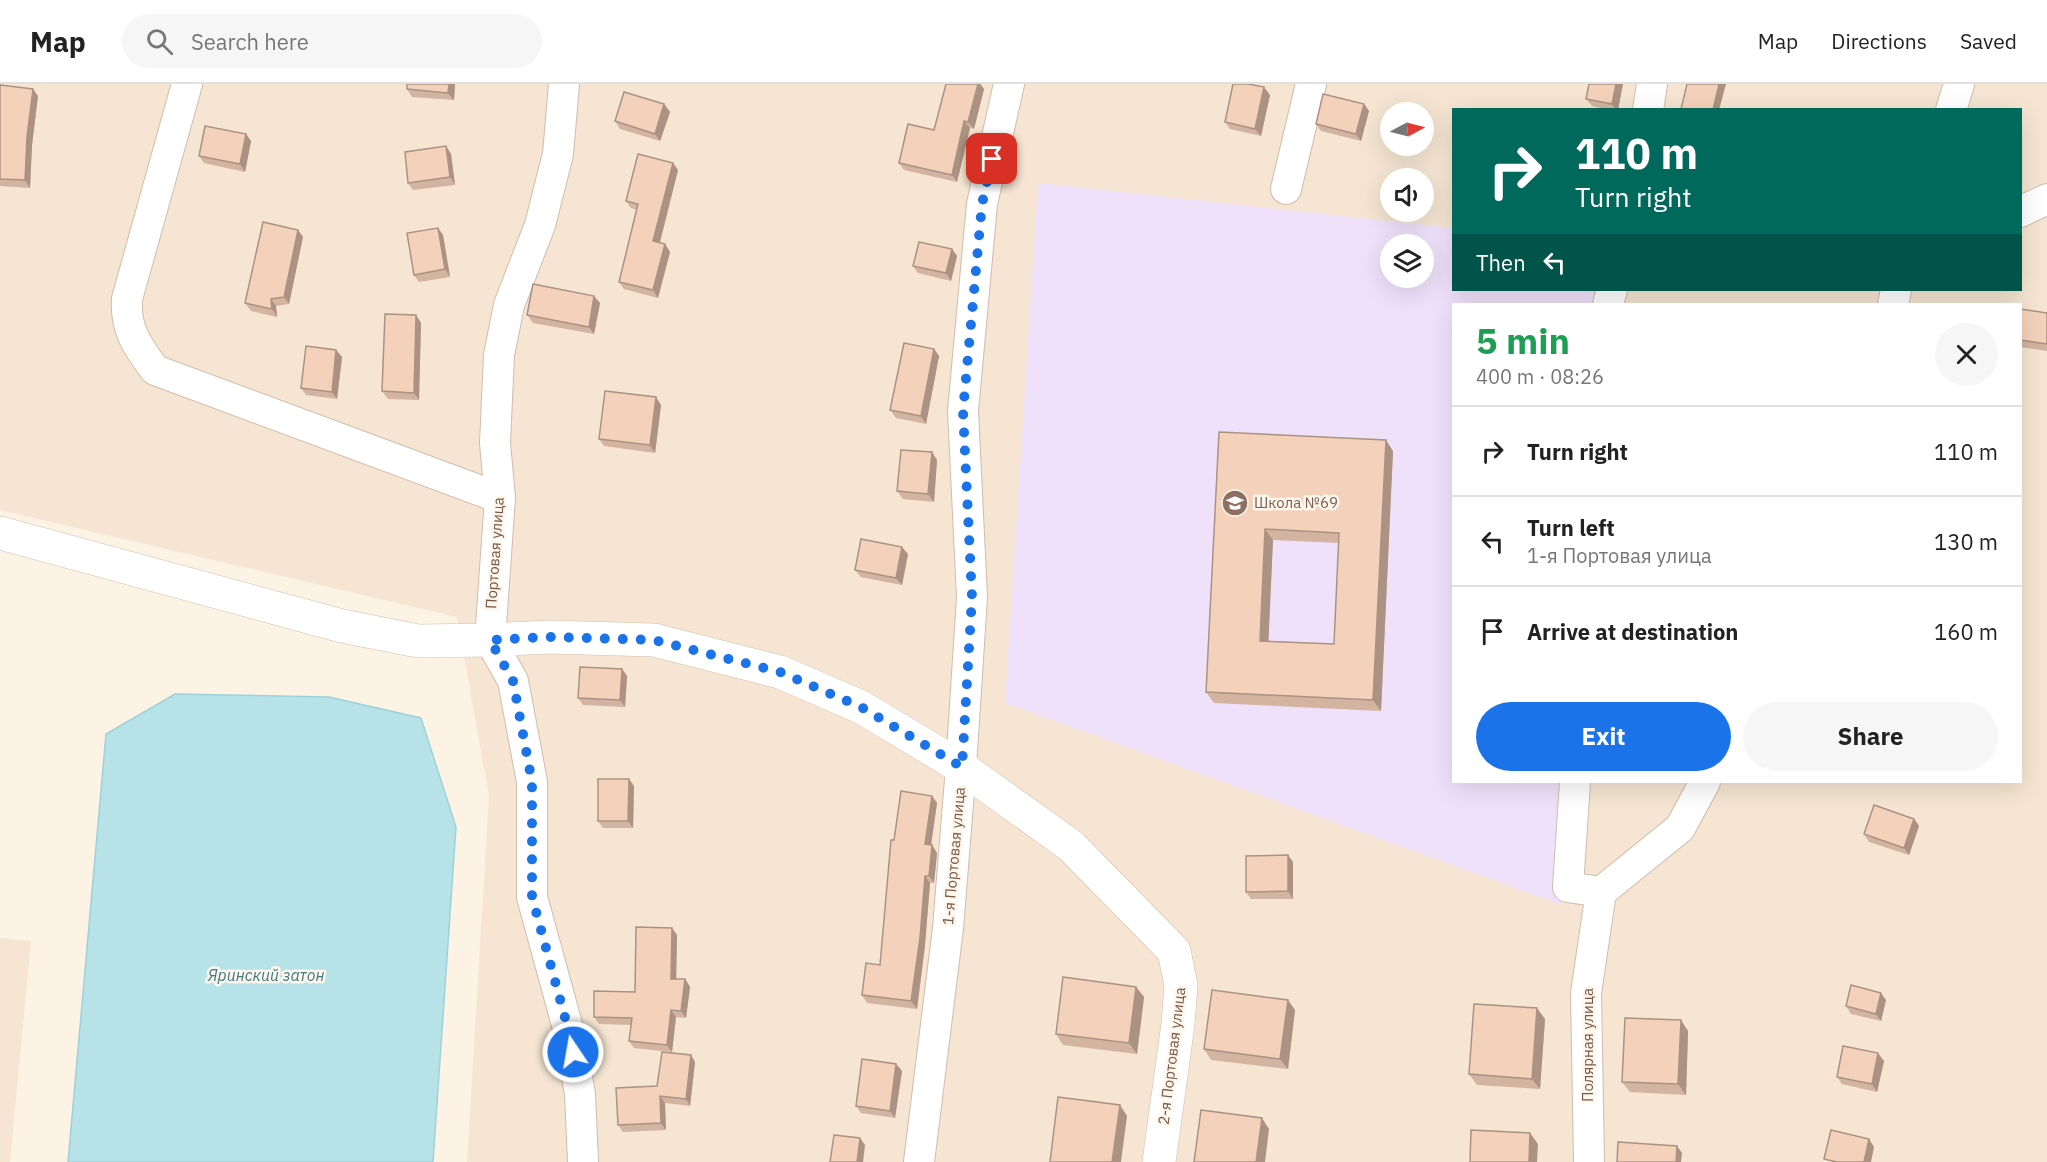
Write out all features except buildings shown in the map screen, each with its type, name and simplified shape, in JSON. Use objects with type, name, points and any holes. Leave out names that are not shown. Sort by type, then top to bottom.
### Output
[{"type":"street","points":[[187,84],[128,298],[126,316],[136,344],[155,370],[500,498]]},
{"type":"street","name":"Портовая улица","points":[[490,640],[500,498],[495,443],[499,355],[509,305],[540,225],[558,154],[564,84]]},
{"type":"street","name":"1-я Портовая улица","points":[[919,1162],[948,928],[962,767],[972,597],[963,411],[982,204],[1009,84]]},
{"type":"street","points":[[1286,189],[1311,84]]},
{"type":"street","points":[[1648,108],[1652,84]]},
{"type":"street","points":[[1952,108],[1959,84]]},
{"type":"street","points":[[2022,211],[2047,199]]},
{"type":"street","points":[[0,533],[342,626],[418,641],[549,637],[654,640],[780,672],[861,707],[962,767]]},
{"type":"street","points":[[490,640],[513,681],[532,782],[532,897],[569,1032],[580,1094],[583,1162]]},
{"type":"street","name":"2-я Портовая улица","points":[[962,767],[1071,846],[1174,951],[1181,985],[1179,1024],[1159,1162]]},
{"type":"street","points":[[1575,783],[1568,887],[1601,892],[1680,828],[1704,783]]},
{"type":"street","name":"Полярная улица","points":[[1589,1162],[1586,993],[1601,892]]},
{"type":"shaded area","points":[[0,84],[2047,84],[2047,1162],[467,1162],[489,796],[457,617],[0,510]]},
{"type":"shaded area","name":"Школа №69","points":[[1038,183],[1380,220],[1380,222],[1452,228],[1452,291],[1594,291],[1593,303],[1452,303],[1452,783],[1568,783],[1562,905],[1005,703]]},
{"type":"shaded area","points":[[0,938],[31,941],[10,1162],[0,1162]]},
{"type":"water","name":"Яринский затон","points":[[175,694],[329,697],[421,718],[456,827],[433,1162],[68,1162],[106,734]]},
{"type":"place","name":"Школа №69","points":[[1235,503]]},
{"type":"route","points":[[573,1052],[532,897],[532,782],[513,681],[490,640],[549,637],[654,640],[780,672],[861,707],[962,767],[972,597],[963,411],[982,204],[992,159]]}]
